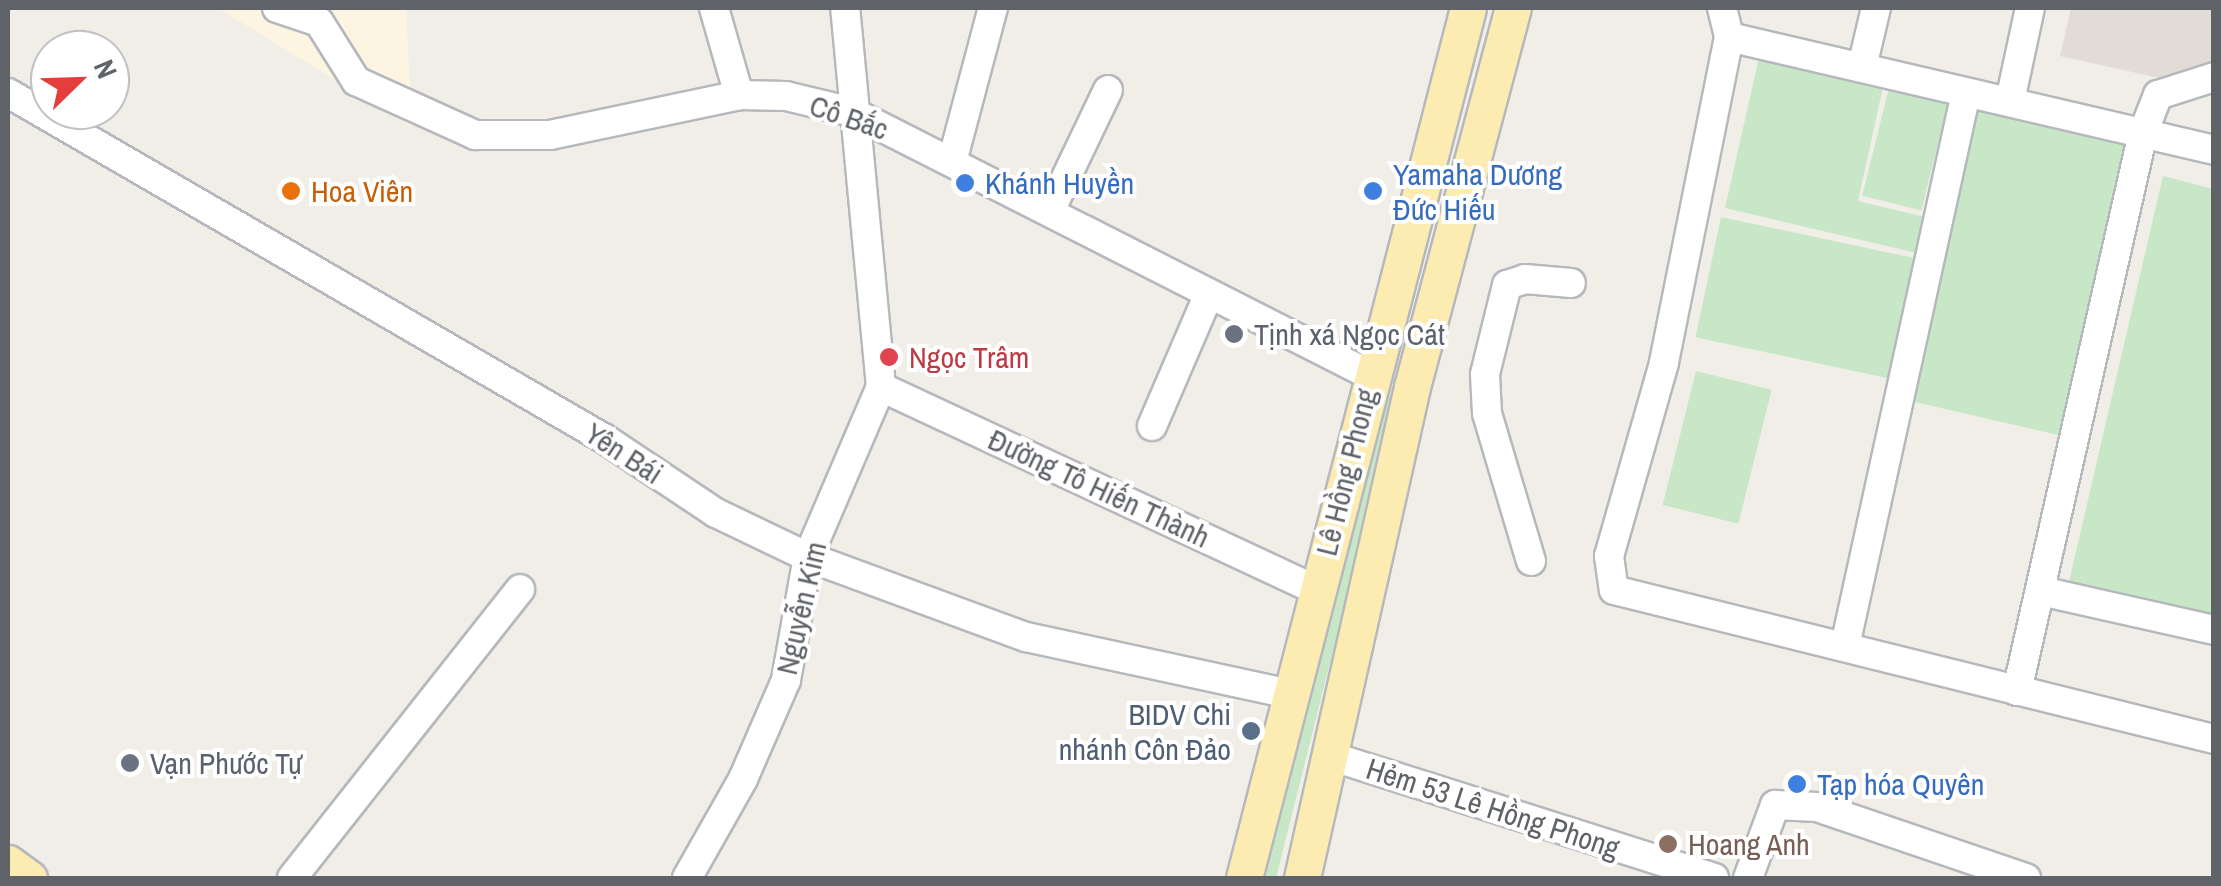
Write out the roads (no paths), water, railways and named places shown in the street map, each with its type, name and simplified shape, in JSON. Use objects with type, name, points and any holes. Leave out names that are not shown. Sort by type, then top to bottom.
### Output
[{"type":"main road","name":"Lê Hồng Phong","points":[[1244,878],[1370,374],[1468,8]]},
{"type":"main road","name":"Lê Hồng Phong","points":[[1302,878],[1412,387],[1513,8]]},
{"type":"main road","points":[[1370,374],[1412,387]]},
{"type":"main road","points":[[8,863],[29,878]]},
{"type":"street","points":[[277,8],[320,15]]},
{"type":"street","points":[[714,8],[739,95]]},
{"type":"street","points":[[844,8],[881,387]]},
{"type":"street","points":[[953,158],[994,8]]},
{"type":"street","points":[[1722,8],[1729,37],[1664,363],[1607,574],[1622,596],[1845,646],[2214,739]]},
{"type":"street","points":[[1862,67],[1876,8]]},
{"type":"street","points":[[2010,101],[2030,8]]},
{"type":"street","name":"Cô Bắc","points":[[320,15],[356,81],[475,135],[550,135],[739,95],[786,96],[852,112],[953,158],[1208,296],[1370,374]]},
{"type":"street","points":[[1729,37],[2214,150]]},
{"type":"street","points":[[2017,692],[2144,133],[2158,95],[2214,77]]},
{"type":"street","points":[[1050,211],[1108,90]]},
{"type":"street","name":"Yên Bái","points":[[8,93],[605,439],[716,514],[808,557],[1026,636],[1289,694]]},
{"type":"street","points":[[1845,646],[1966,93]]},
{"type":"street","points":[[1531,561],[1488,412],[1484,374],[1507,285],[1526,279],[1572,283]]},
{"type":"street","points":[[1152,426],[1208,296]]},
{"type":"street","name":"Nguyễn Kim","points":[[687,878],[743,779],[786,680],[808,557],[881,387]]},
{"type":"street","name":"Đường Tô Hiến Thành","points":[[881,387],[1317,590]]},
{"type":"street","points":[[292,878],[520,588]]},
{"type":"street","points":[[2042,591],[2214,630]]},
{"type":"street","name":"Hẻm 53 Lê Hồng Phong","points":[[1330,756],[1714,878]]},
{"type":"street","points":[[1748,878],[1775,804],[1817,808],[2026,878]]},
{"type":"place","name":"Khánh Huyền","points":[[965,183]]},
{"type":"place","name":"Hoa Viên","points":[[291,191]]},
{"type":"place","name":"Yamaha Dương Đức Hiếu","points":[[1373,191]]},
{"type":"place","name":"Tịnh xá Ngọc Cát","points":[[1234,334]]},
{"type":"place","name":"Ngọc Trâm","points":[[889,357]]},
{"type":"place","name":"BIDV Chi nhánh Côn Đảo","points":[[1251,731]]},
{"type":"place","name":"Vạn Phước Tự","points":[[130,763]]},
{"type":"place","name":"Tạp hóa Quyên","points":[[1797,784]]},
{"type":"place","name":"Hoang Anh","points":[[1668,844]]}]
